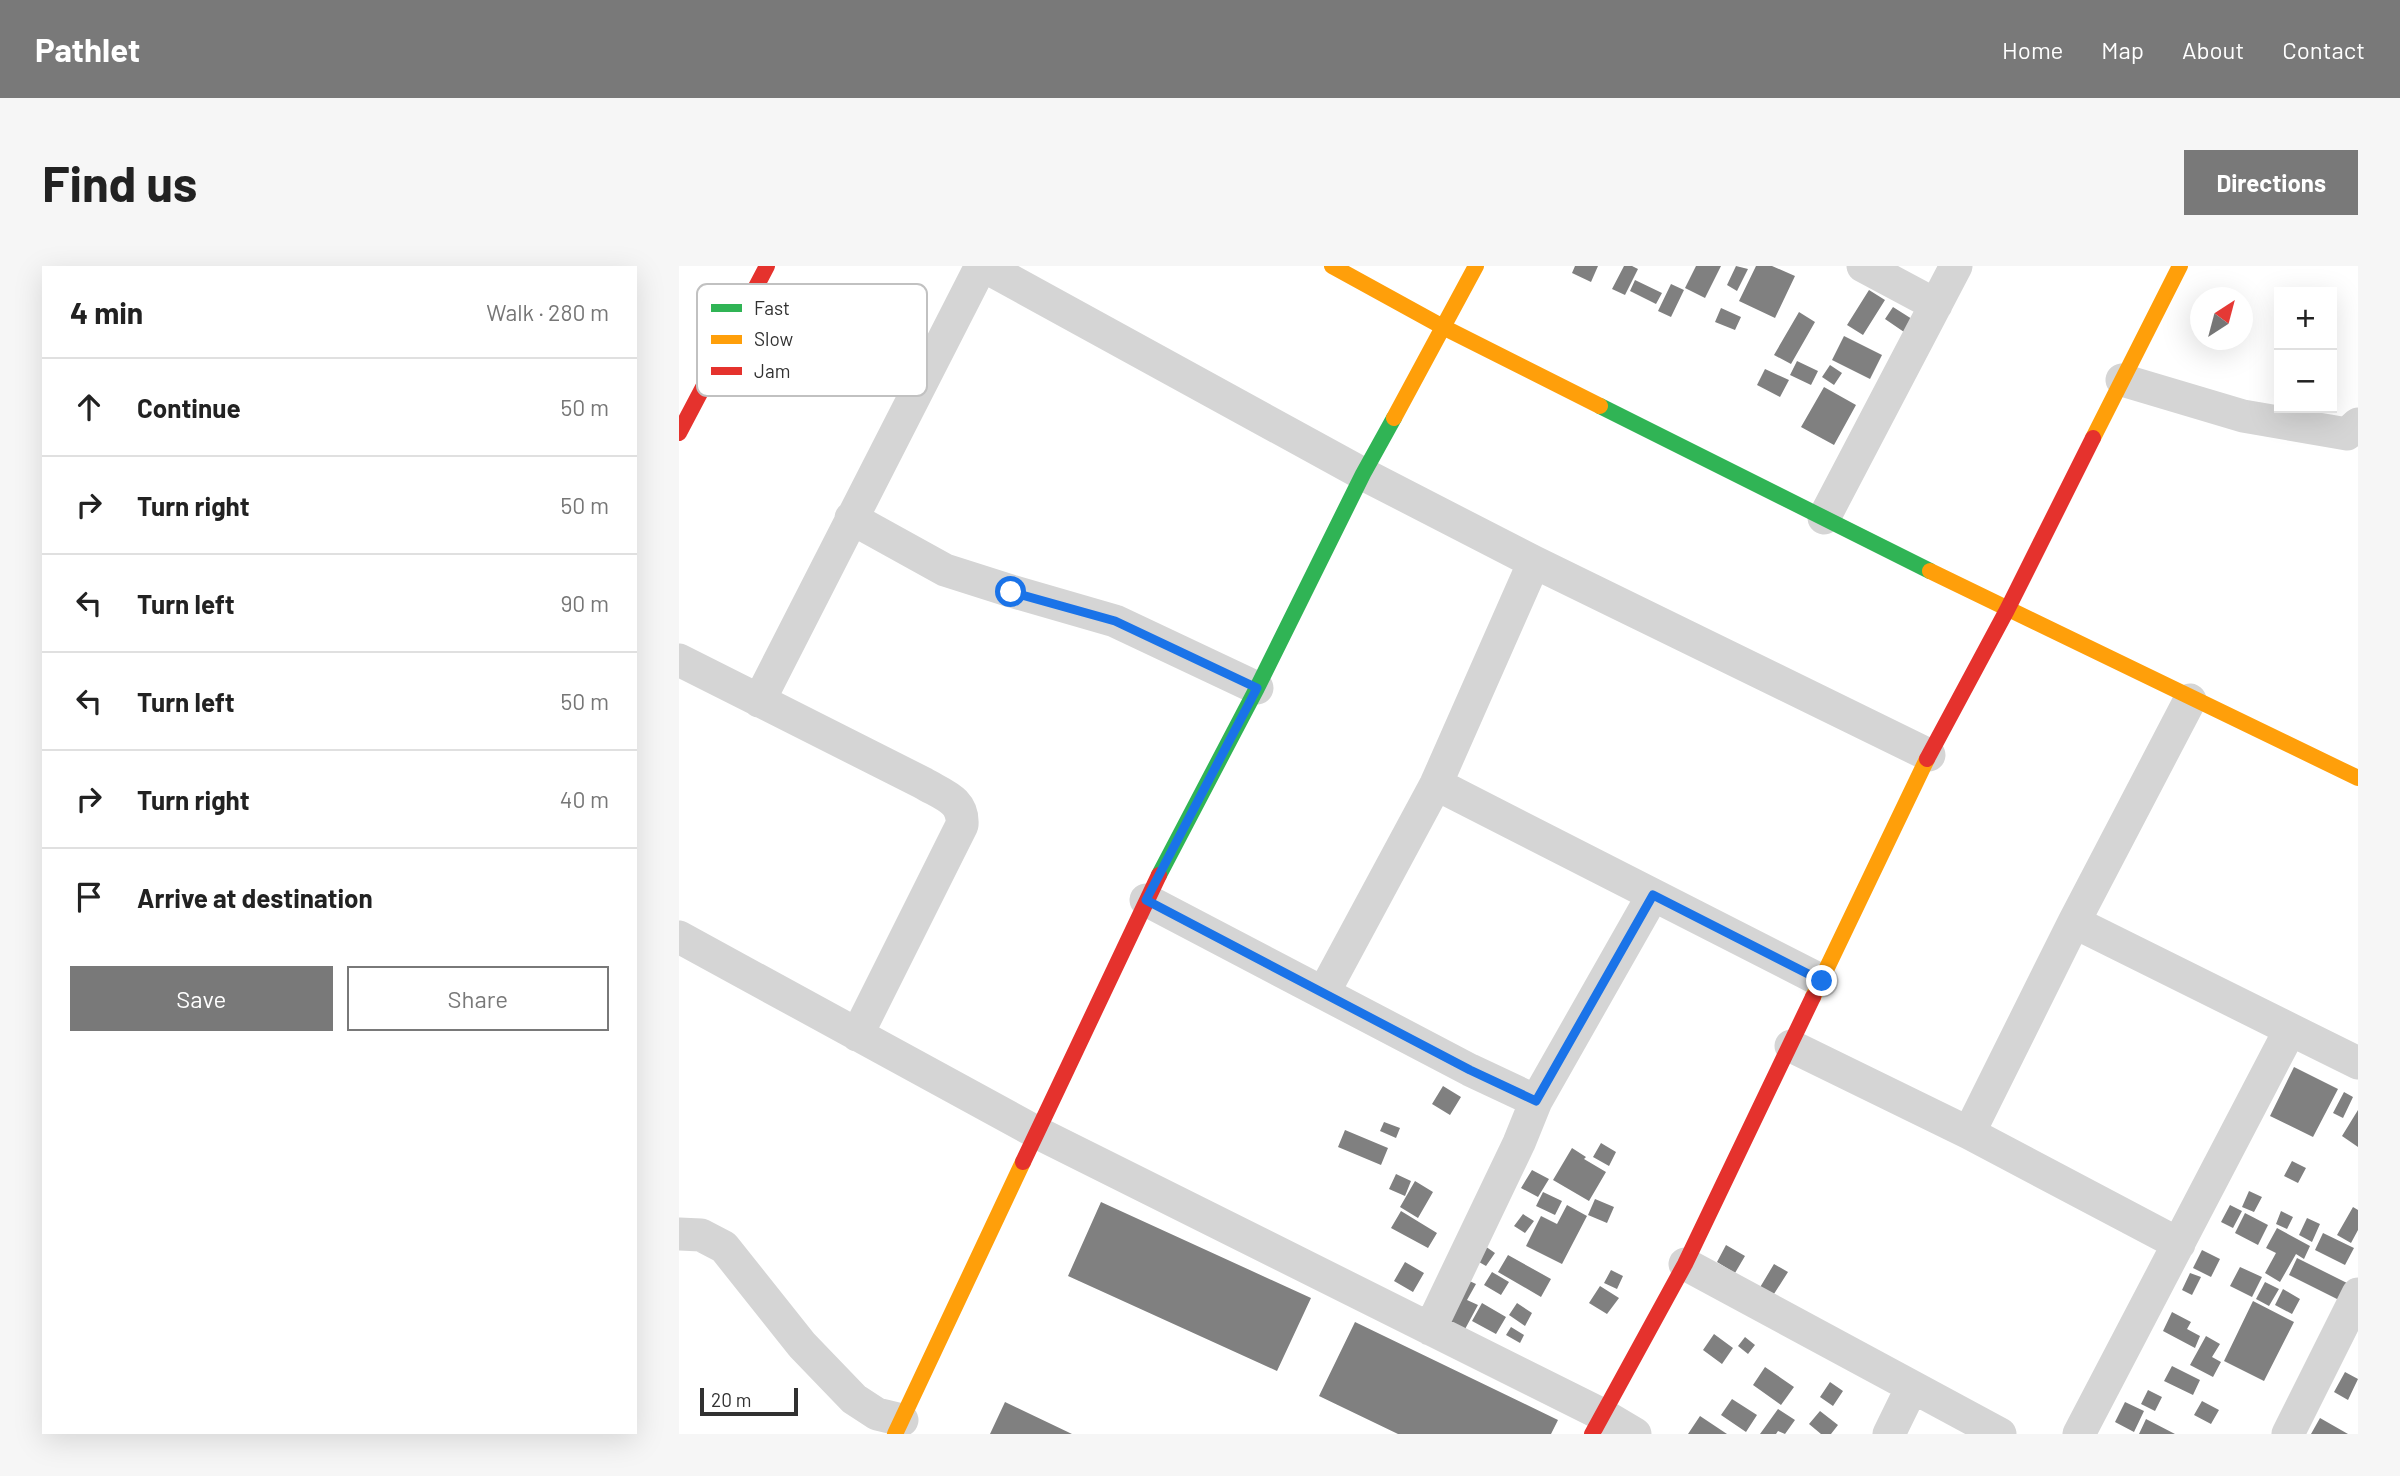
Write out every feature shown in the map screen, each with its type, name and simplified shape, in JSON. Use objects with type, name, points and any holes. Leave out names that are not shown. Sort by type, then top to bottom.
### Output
[{"type":"street","points":[[758,284],[767,266]]},
{"type":"street","points":[[927,372],[982,266],[1363,474],[1534,562],[1929,755]]},
{"type":"street","points":[[1332,266],[1443,327],[2007,610],[2190,700],[2358,778]]},
{"type":"street","points":[[679,1234],[701,1235],[724,1247],[802,1345],[854,1399],[898,1427],[1146,900],[1257,688],[1363,474],[1476,266]]},
{"type":"street","points":[[1863,266],[1936,305]]},
{"type":"street","points":[[1824,518],[1956,266]]},
{"type":"street","points":[[1597,1424],[1685,1264],[1929,755],[2007,610],[2180,266]]},
{"type":"street","points":[[2122,380],[2243,416],[2347,434],[2357,427]]},
{"type":"street","points":[[679,433],[698,396]]},
{"type":"street","points":[[759,701],[915,396]]},
{"type":"street","points":[[852,517],[945,570],[1011,592],[1115,621],[1257,688]]},
{"type":"street","points":[[1324,992],[1436,784],[1534,562]]},
{"type":"street","points":[[679,660],[923,783],[956,803],[963,813],[962,825],[857,1035]]},
{"type":"street","points":[[1969,1133],[2074,922],[2190,700]]},
{"type":"street","points":[[1436,784],[1822,981]]},
{"type":"street","points":[[1430,1329],[1536,1101],[1653,895]]},
{"type":"street","points":[[1146,900],[1470,1070],[1536,1101]]},
{"type":"street","points":[[2074,922],[2358,1063]]},
{"type":"street","points":[[679,937],[1036,1132],[1430,1329],[1597,1424],[1635,1434]]},
{"type":"street","points":[[2079,1434],[2290,1030]]},
{"type":"street","points":[[1791,1046],[1969,1133],[2179,1244]]},
{"type":"street","points":[[1685,1264],[2000,1434]]},
{"type":"street","points":[[2288,1434],[2350,1332],[2358,1294]]},
{"type":"street","points":[[1889,1434],[1912,1387]]},
{"type":"building","points":[[1575,266],[1598,266],[1591,282],[1572,273]]},
{"type":"building","points":[[1624,266],[1638,269],[1625,295],[1612,289]]},
{"type":"building","points":[[1696,266],[1721,266],[1705,298],[1685,288]]},
{"type":"building","points":[[1736,266],[1748,269],[1737,291],[1727,285]]},
{"type":"building","points":[[1756,266],[1772,266],[1795,276],[1775,318],[1739,301]]},
{"type":"building","points":[[1635,280],[1662,293],[1656,304],[1630,291]]},
{"type":"building","points":[[1671,284],[1684,290],[1671,317],[1658,311]]},
{"type":"building","points":[[1869,290],[1885,300],[1863,335],[1847,325]]},
{"type":"building","points":[[1893,307],[1912,319],[1904,332],[1885,319]]},
{"type":"building","points":[[1721,308],[1741,317],[1735,330],[1715,322]]},
{"type":"building","points":[[1799,312],[1815,322],[1791,364],[1774,355]]},
{"type":"building","points":[[1844,336],[1882,355],[1870,379],[1832,360]]},
{"type":"building","points":[[1797,361],[1818,371],[1811,385],[1790,375]]},
{"type":"building","points":[[1830,365],[1842,373],[1834,385],[1822,377]]},
{"type":"building","points":[[1765,369],[1789,380],[1780,397],[1757,385]]},
{"type":"building","points":[[1824,387],[1856,405],[1834,445],[1801,427]]},
{"type":"building","points":[[2294,1067],[2338,1089],[2313,1137],[2270,1116]]},
{"type":"building","points":[[1443,1086],[1461,1097],[1450,1115],[1432,1104]]},
{"type":"building","points":[[2344,1092],[2353,1097],[2343,1118],[2333,1113]]},
{"type":"building","points":[[2358,1110],[2358,1147],[2342,1136]]},
{"type":"building","points":[[1384,1122],[1400,1128],[1396,1138],[1380,1131]]},
{"type":"building","points":[[1345,1130],[1388,1148],[1381,1165],[1338,1147]]},
{"type":"building","points":[[1601,1143],[1616,1152],[1609,1166],[1593,1157]]},
{"type":"building","points":[[1572,1148],[1606,1172],[1589,1201],[1553,1180]]},
{"type":"building","points":[[2292,1161],[2306,1168],[2298,1183],[2284,1176]]},
{"type":"building","points":[[1532,1170],[1549,1179],[1538,1197],[1521,1188]]},
{"type":"building","points":[[1396,1174],[1411,1181],[1405,1196],[1389,1189]]},
{"type":"building","points":[[1415,1181],[1433,1192],[1418,1218],[1400,1207]]},
{"type":"building","points":[[2249,1191],[2262,1197],[2254,1212],[2242,1207]]},
{"type":"building","points":[[1543,1192],[1562,1201],[1555,1215],[1536,1206]]},
{"type":"building","points":[[1595,1199],[1614,1207],[1607,1223],[1588,1215]]},
{"type":"building","points":[[1101,1202],[1311,1298],[1277,1371],[1068,1276]]},
{"type":"building","points":[[1567,1205],[1587,1216],[1562,1264],[1526,1246],[1541,1216],[1557,1224]]},
{"type":"building","points":[[2230,1205],[2242,1211],[2233,1228],[2221,1222]]},
{"type":"building","points":[[2353,1207],[2358,1210],[2358,1230],[2351,1243],[2337,1235]]},
{"type":"building","points":[[1401,1211],[1437,1233],[1428,1248],[1391,1228]]},
{"type":"building","points":[[2281,1211],[2293,1217],[2287,1229],[2276,1224]]},
{"type":"building","points":[[2245,1213],[2268,1225],[2258,1245],[2235,1233]]},
{"type":"building","points":[[1523,1214],[1534,1221],[1525,1233],[1514,1226]]},
{"type":"building","points":[[2307,1218],[2320,1224],[2312,1242],[2299,1235]]},
{"type":"building","points":[[2277,1228],[2310,1246],[2304,1259],[2296,1254],[2280,1282],[2265,1273],[2276,1253],[2266,1248]]},
{"type":"building","points":[[2323,1233],[2354,1248],[2345,1265],[2315,1250]]},
{"type":"building","points":[[1482,1244],[1495,1253],[1486,1266],[1472,1258]]},
{"type":"building","points":[[1726,1245],[1745,1256],[1735,1273],[1717,1262]]},
{"type":"building","points":[[2202,1250],[2220,1259],[2211,1277],[2193,1268]]},
{"type":"building","points":[[1508,1255],[1551,1279],[1541,1297],[1498,1272]]},
{"type":"building","points":[[2297,1258],[2351,1285],[2343,1302],[2289,1275]]},
{"type":"building","points":[[1405,1262],[1424,1273],[1413,1292],[1394,1281]]},
{"type":"building","points":[[1774,1264],[1788,1272],[1772,1297],[1759,1289]]},
{"type":"building","points":[[2240,1267],[2262,1277],[2252,1297],[2230,1286]]},
{"type":"building","points":[[1611,1270],[1623,1276],[1617,1289],[1604,1283]]},
{"type":"building","points":[[1492,1272],[1509,1282],[1501,1295],[1484,1285]]},
{"type":"building","points":[[2190,1273],[2201,1277],[2192,1295],[2182,1290]]},
{"type":"building","points":[[1463,1278],[1476,1284],[1467,1300],[1478,1305],[1464,1331],[1441,1319]]},
{"type":"building","points":[[2265,1282],[2279,1289],[2269,1306],[2256,1299]]},
{"type":"building","points":[[1600,1286],[1619,1298],[1607,1314],[1589,1303]]},
{"type":"building","points":[[2283,1289],[2300,1299],[2292,1314],[2275,1305]]},
{"type":"building","points":[[2253,1301],[2294,1322],[2264,1381],[2224,1361]]},
{"type":"building","points":[[1482,1303],[1506,1317],[1496,1334],[1472,1321]]},
{"type":"building","points":[[1517,1303],[1532,1313],[1525,1326],[1509,1315]]},
{"type":"building","points":[[2172,1312],[2191,1322],[2187,1329],[2200,1336],[2195,1348],[2163,1331]]},
{"type":"building","points":[[1355,1322],[1558,1420],[1551,1434],[1398,1434],[1319,1396]]},
{"type":"building","points":[[1511,1327],[1524,1335],[1520,1343],[1506,1335]]},
{"type":"building","points":[[1714,1334],[1733,1348],[1722,1364],[1703,1350]]},
{"type":"building","points":[[2206,1336],[2220,1344],[2212,1357],[2221,1362],[2213,1377],[2190,1365]]},
{"type":"building","points":[[1745,1337],[1755,1345],[1748,1354],[1738,1346]]},
{"type":"building","points":[[2172,1366],[2200,1380],[2193,1395],[2164,1381]]},
{"type":"building","points":[[1765,1367],[1794,1387],[1781,1405],[1753,1385]]},
{"type":"building","points":[[2345,1372],[2358,1379],[2348,1400],[2334,1392]]},
{"type":"building","points":[[1830,1382],[1843,1391],[1833,1406],[1820,1397]]},
{"type":"building","points":[[2148,1390],[2162,1397],[2155,1411],[2141,1404]]},
{"type":"building","points":[[1732,1399],[1757,1415],[1746,1432],[1721,1415]]},
{"type":"building","points":[[2202,1401],[2219,1410],[2211,1424],[2194,1415]]},
{"type":"building","points":[[1005,1402],[1072,1434],[990,1434]]},
{"type":"building","points":[[2125,1402],[2144,1411],[2134,1432],[2115,1422]]},
{"type":"building","points":[[1778,1409],[1795,1420],[1785,1434],[1778,1431],[1776,1434],[1760,1434]]},
{"type":"building","points":[[1820,1411],[1838,1425],[1831,1434],[1821,1434],[1809,1424]]},
{"type":"building","points":[[1700,1416],[1727,1434],[1688,1434]]},
{"type":"building","points":[[2320,1418],[2348,1434],[2311,1434]]},
{"type":"building","points":[[2146,1419],[2175,1434],[2139,1434]]},
{"type":"traffic: fast","points":[[1600,406],[1930,571]]},
{"type":"traffic: fast","points":[[1159,875],[1394,418]]},
{"type":"traffic: slow","points":[[1332,266],[1443,327],[1600,406]]},
{"type":"traffic: slow","points":[[1394,418],[1476,266]]},
{"type":"traffic: slow","points":[[2093,438],[2180,266]]},
{"type":"traffic: slow","points":[[1930,571],[2358,778]]},
{"type":"traffic: slow","points":[[1813,997],[1927,759]]},
{"type":"traffic: slow","points":[[895,1434],[1023,1162]]},
{"type":"traffic: jam","points":[[758,284],[767,266]]},
{"type":"traffic: jam","points":[[679,433],[698,396]]},
{"type":"traffic: jam","points":[[1927,759],[2007,610],[2093,438]]},
{"type":"traffic: jam","points":[[1023,1162],[1159,875]]},
{"type":"traffic: jam","points":[[1592,1434],[1685,1264],[1813,997]]},
{"type":"route","points":[[1011,592],[1115,621],[1257,688],[1146,900],[1470,1070],[1536,1101],[1653,895],[1822,981]]}]
